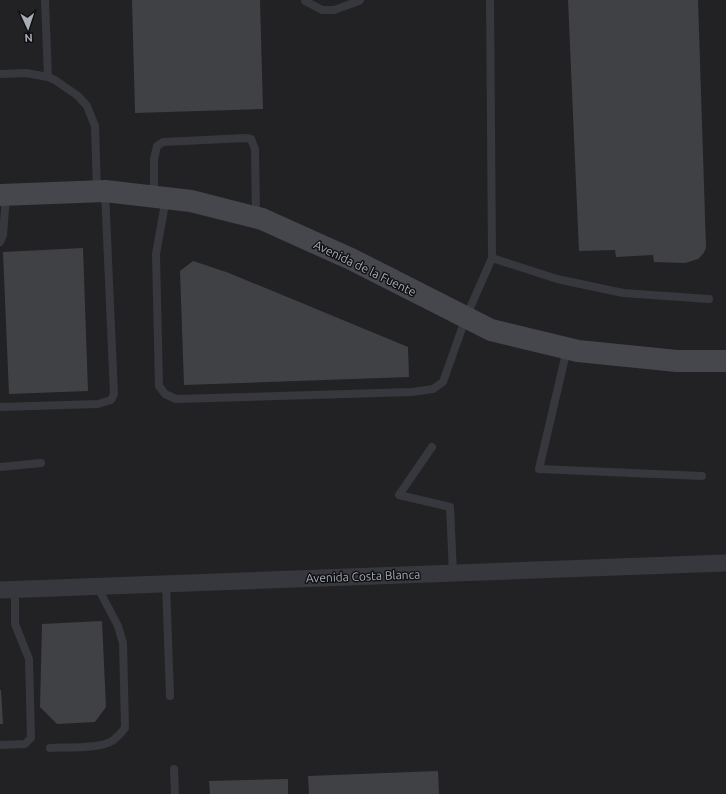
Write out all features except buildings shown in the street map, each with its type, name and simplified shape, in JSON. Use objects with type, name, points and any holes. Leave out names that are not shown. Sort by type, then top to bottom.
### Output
[{"type":"street","name":"Avenida de la Fuente","points":[[3,195],[101,191],[191,201],[262,219],[350,260],[491,330],[578,351],[677,361],[726,362]]},
{"type":"street","name":"Avenida Costa Blanca","points":[[7,590],[726,562]]},
{"type":"lane","points":[[45,0],[48,77]]},
{"type":"lane","points":[[305,0],[305,2],[322,10],[334,10],[360,0]]},
{"type":"lane","points":[[256,218],[255,149],[252,139],[246,138],[163,142],[156,146],[154,159],[160,198],[156,254],[159,386],[165,394],[176,398],[412,392],[433,389],[443,382],[466,317],[492,258],[490,0]]},
{"type":"lane","points":[[0,74],[26,73],[48,77],[55,80],[78,96],[86,106],[95,126],[101,191],[114,394],[111,400],[98,404],[0,407]]},
{"type":"lane","points":[[0,242],[3,235],[3,195]]},
{"type":"lane","points":[[492,258],[557,279],[623,293],[708,299]]},
{"type":"lane","points":[[568,349],[539,470],[702,476]]},
{"type":"lane","points":[[432,446],[399,495],[450,507],[453,573]]},
{"type":"lane","points":[[0,467],[40,463]]},
{"type":"lane","points":[[166,584],[170,696]]},
{"type":"lane","points":[[50,748],[100,746],[112,742],[125,728],[123,643],[118,626],[97,586]]},
{"type":"lane","points":[[0,745],[25,744],[31,738],[29,659],[15,624],[7,590]]},
{"type":"lane","points":[[174,769],[175,794]]},
{"type":"shaded area","points":[[0,0],[726,0],[726,794],[0,794]]}]
